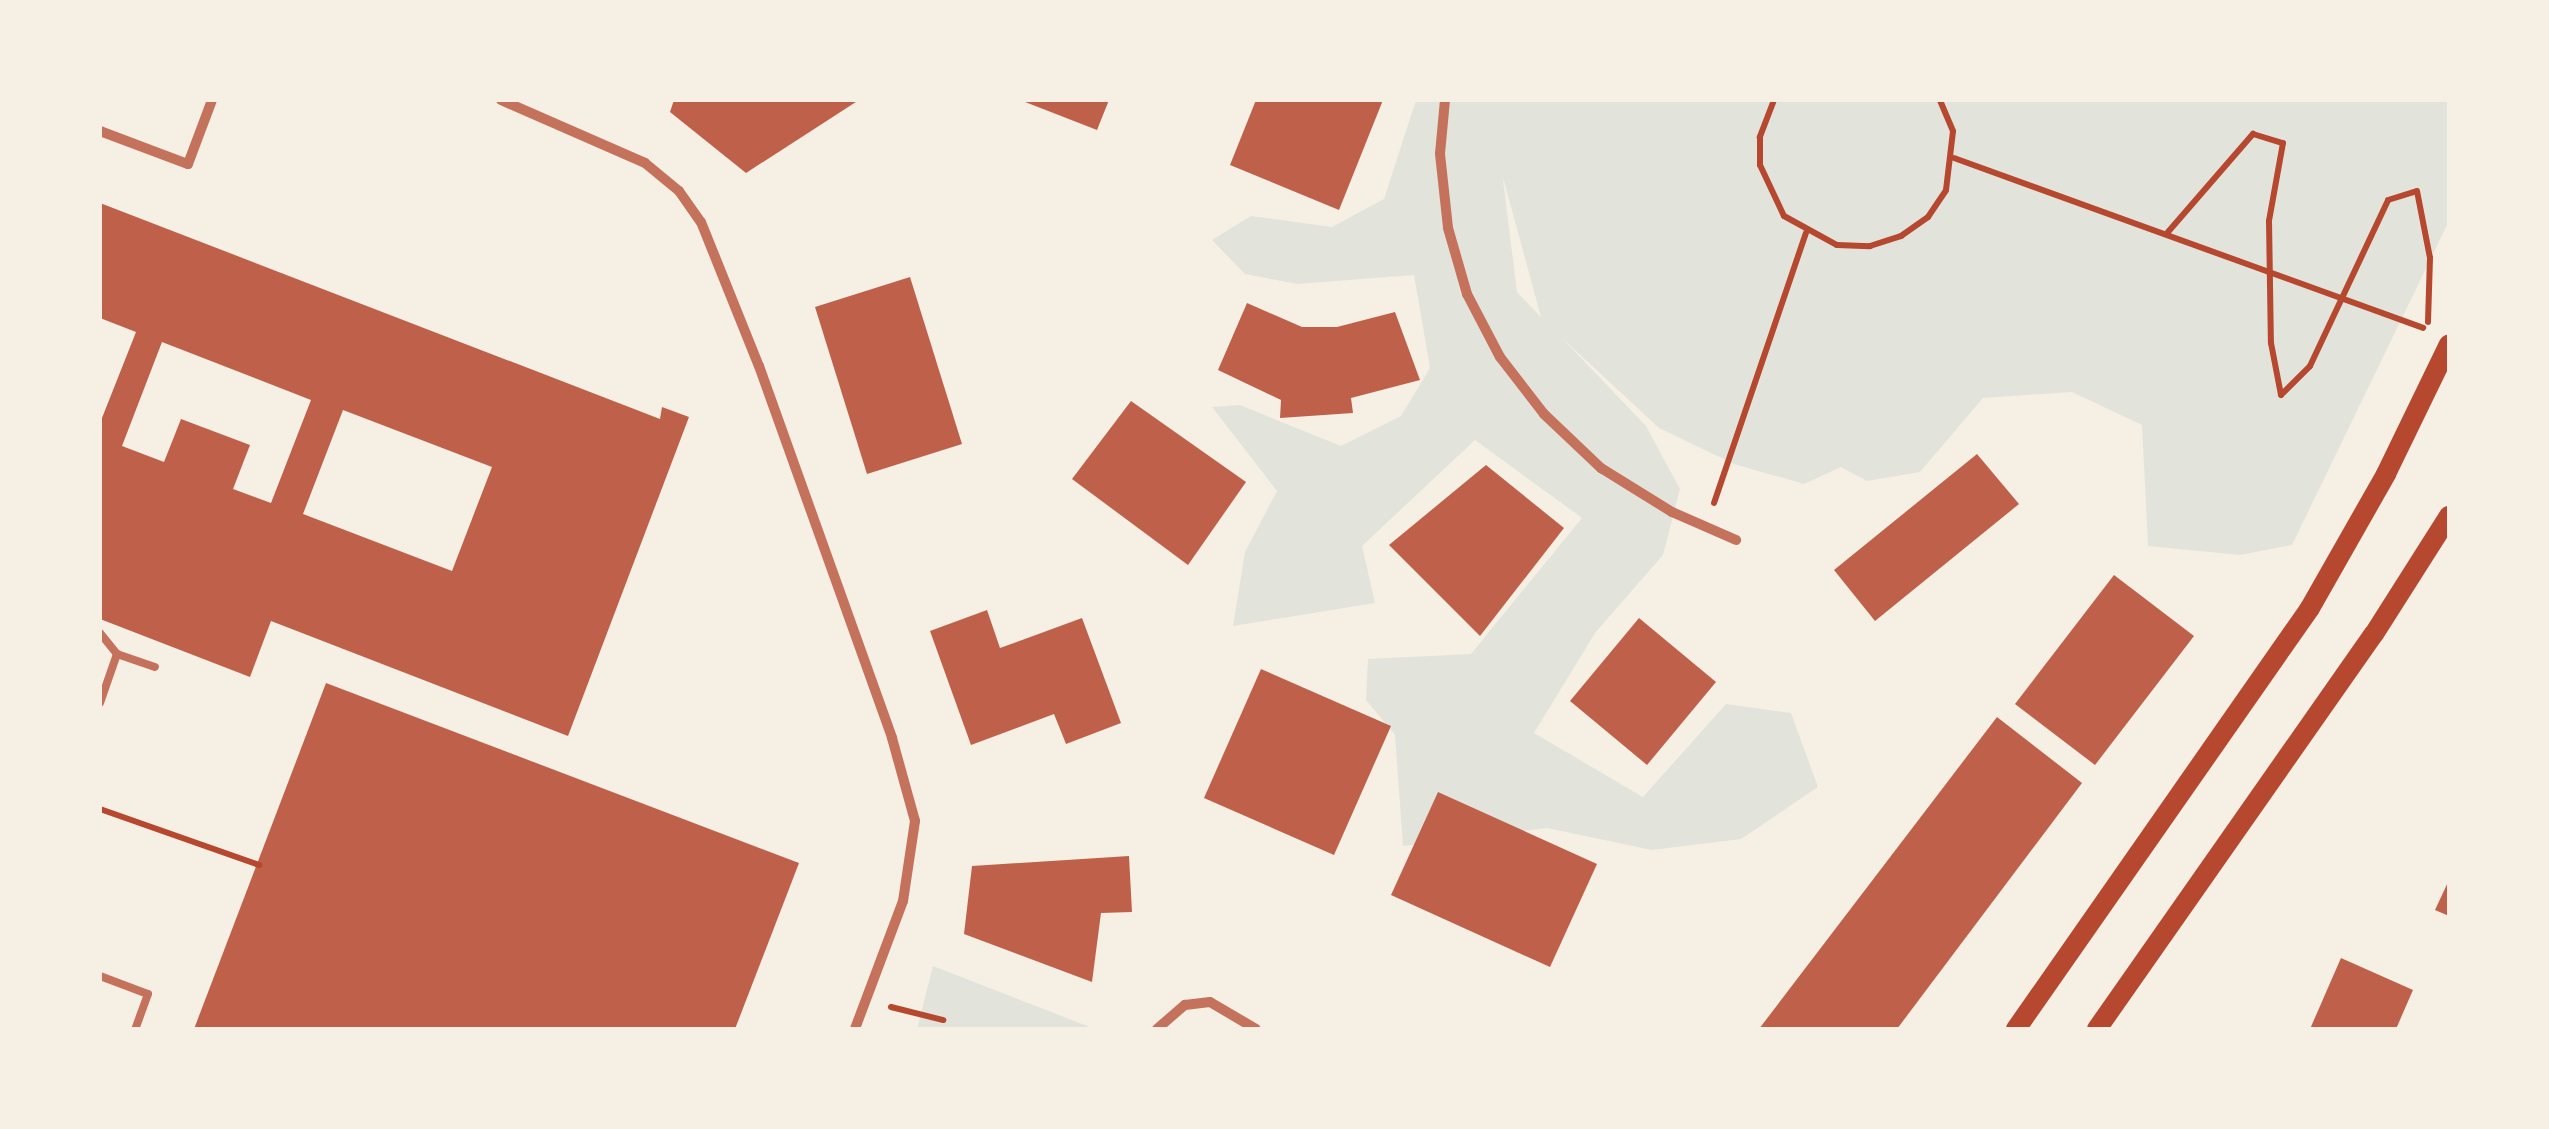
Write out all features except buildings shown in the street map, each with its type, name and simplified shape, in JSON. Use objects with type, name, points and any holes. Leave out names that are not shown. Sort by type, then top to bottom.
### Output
[{"type":"main road","points":[[2016,1029],[2310,608],[2379,487],[2444,339]]},
{"type":"main road","points":[[2097,1029],[2374,634],[2449,516]]},
{"type":"street","points":[[100,131],[188,164],[212,100]]},
{"type":"street","points":[[501,100],[645,162],[678,191],[700,222],[760,366],[913,808],[909,878],[855,1029]]},
{"type":"street","points":[[1445,100],[1441,179],[1453,252],[1500,357],[1544,414],[1601,468],[1705,527],[1736,540]]},
{"type":"street","points":[[1157,1029],[1185,1006],[1210,1002],[1256,1029]]},
{"type":"lane","points":[[100,632],[117,654],[155,667]]},
{"type":"lane","points":[[100,703],[117,654]]},
{"type":"lane","points":[[100,976],[148,994],[136,1029]]},
{"type":"path","points":[[1774,100],[1760,137],[1760,165],[1784,216],[1806,233],[1837,245],[1870,246],[1901,236],[1937,204],[1954,158],[1953,131],[1940,100]]},
{"type":"path","points":[[2168,232],[2253,134],[2284,143],[2269,220],[2270,343],[2281,395],[2310,366],[2330,314],[2344,298],[2388,200],[2417,191],[2430,258],[2428,330]]},
{"type":"path","points":[[1954,158],[2168,232],[2444,339]]},
{"type":"path","points":[[1705,527],[1806,233]]},
{"type":"path","points":[[100,809],[259,865]]},
{"type":"path","points":[[866,1001],[943,1020]]},
{"type":"shaded area","points":[[1416,100],[2449,100],[2449,221],[2292,545],[2240,555],[2148,546],[2142,425],[2072,392],[1983,398],[1920,472],[1867,481],[1841,467],[1804,484],[1734,464],[1659,428],[1562,338],[1646,426],[1680,489],[1663,555],[1595,633],[1534,733],[1643,797],[1726,704],[1791,713],[1818,787],[1741,839],[1652,850],[1547,828],[1403,846],[1395,735],[1366,700],[1368,659],[1471,654],[1582,518],[1475,440],[1362,546],[1375,603],[1233,626],[1245,552],[1277,491],[1212,407],[1240,405],[1341,446],[1401,416],[1430,368],[1414,275],[1297,284],[1245,274],[1212,240],[1251,216],[1332,227],[1384,199]],"holes":[[[1503,180],[1541,317],[1517,292]]]},
{"type":"shaded area","points":[[933,966],[1095,1029],[917,1029]]}]
